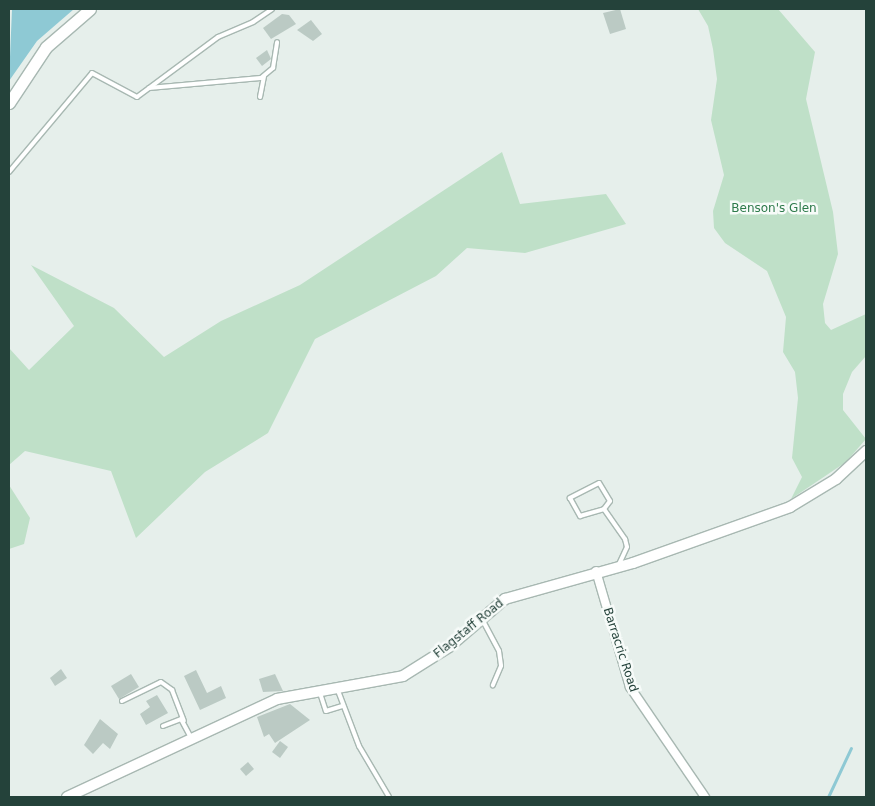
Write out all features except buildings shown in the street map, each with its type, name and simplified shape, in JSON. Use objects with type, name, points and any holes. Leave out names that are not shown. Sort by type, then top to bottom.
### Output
[{"type":"main road","points":[[9,103],[27,69],[46,47],[90,9]]},
{"type":"street","name":"Flagstaff Road","points":[[67,797],[277,699],[319,688],[372,685],[403,676],[449,647],[481,617],[514,596],[618,566],[790,507],[836,479],[866,451]]},
{"type":"street","name":"Barracric Road","points":[[596,571],[630,687],[705,797]]},
{"type":"lane","points":[[9,172],[85,79],[99,73],[130,97],[146,89],[218,37],[253,22],[272,9]]},
{"type":"lane","points":[[146,89],[203,80],[245,82],[264,76],[272,68],[277,42]]},
{"type":"lane","points":[[260,97],[264,76]]},
{"type":"lane","points":[[599,483],[610,501],[604,509],[580,516],[570,498],[599,483]]},
{"type":"lane","points":[[604,509],[627,544],[618,566]]},
{"type":"lane","points":[[481,617],[499,651],[501,666],[494,685]]},
{"type":"lane","points":[[122,701],[161,682],[172,690],[191,738]]},
{"type":"lane","points":[[337,686],[342,706],[389,797]]},
{"type":"lane","points":[[319,688],[326,711],[342,706]]},
{"type":"lane","points":[[163,726],[184,721]]},
{"type":"green space","name":"Benson's Glen","points":[[698,9],[778,9],[815,52],[806,99],[833,212],[838,254],[823,304],[825,323],[831,330],[866,314],[866,356],[852,372],[843,394],[843,410],[866,439],[846,462],[791,499],[802,477],[792,458],[798,398],[795,372],[783,352],[786,317],[767,271],[725,243],[714,228],[713,211],[724,175],[711,120],[717,79],[708,26]]},
{"type":"green space","points":[[502,152],[520,204],[606,194],[626,224],[525,253],[467,248],[436,276],[315,339],[268,433],[205,472],[136,538],[111,471],[25,451],[9,465],[9,348],[29,370],[74,326],[31,265],[114,308],[164,357],[221,321],[300,285]]},
{"type":"green space","points":[[9,485],[30,518],[24,544],[9,549]]},
{"type":"water","points":[[12,9],[74,9],[37,41],[9,81]]},
{"type":"waterway","points":[[828,797],[851,748]]}]
